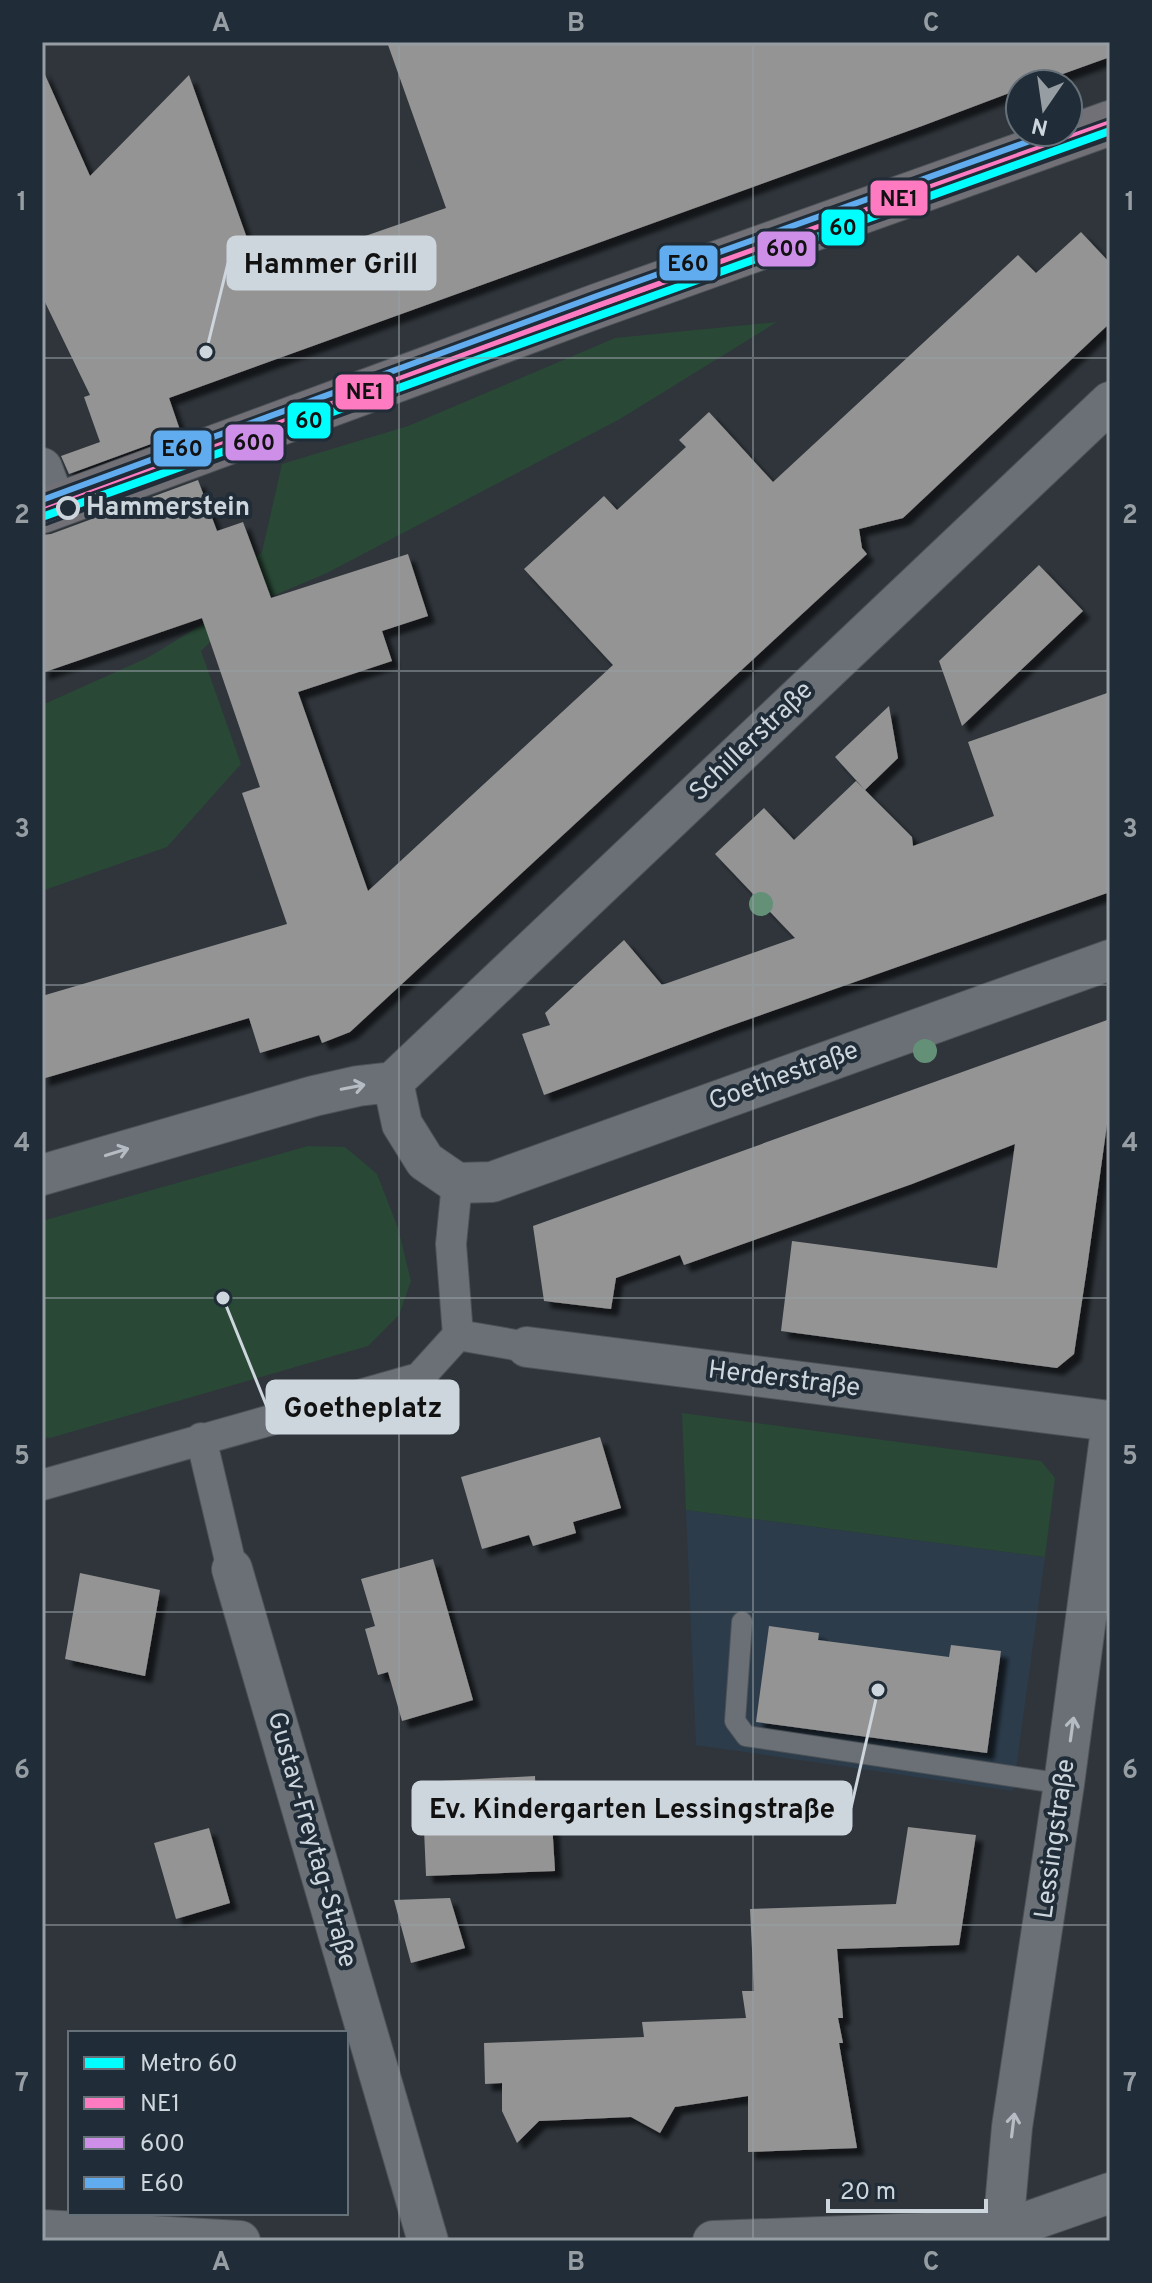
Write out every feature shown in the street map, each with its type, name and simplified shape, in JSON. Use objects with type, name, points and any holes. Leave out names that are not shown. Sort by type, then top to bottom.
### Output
[{"type":"main road","points":[[47,495],[597,306],[1110,123]]},
{"type":"street","name":"Schillerstraße","points":[[393,1082],[1110,402]]},
{"type":"street","name":"Goethestraße","points":[[457,1183],[492,1182],[1110,960]]},
{"type":"street","points":[[42,1175],[314,1096],[393,1082],[402,1124],[417,1149],[425,1161],[457,1183],[451,1244],[458,1335],[419,1378],[42,1485]]},
{"type":"street","name":"Herderstraße","points":[[458,1335],[527,1347],[1110,1421]]},
{"type":"street","name":"Lessingstraße","points":[[1003,2236],[1012,2127],[1064,1784],[1110,1437]]},
{"type":"street","name":"Gustav-Freytag-Straße","points":[[201,1438],[232,1569],[428,2241]]},
{"type":"street","points":[[713,2241],[1003,2236],[1110,2193]]},
{"type":"street","points":[[42,2230],[240,2241]]},
{"type":"lane","points":[[742,1622],[735,1721],[746,1736],[1064,1784]]},
{"type":"shaded area","points":[[686,1510],[1045,1557],[1013,1791],[696,1745]]},
{"type":"green space","points":[[777,322],[620,419],[327,573],[268,598],[225,627],[201,651],[241,764],[167,847],[42,891],[42,705],[147,658],[231,607],[231,576],[262,552],[282,464],[408,426],[615,338]]},
{"type":"green space","points":[[308,1146],[345,1147],[377,1174],[398,1228],[411,1281],[399,1315],[368,1346],[50,1438],[42,1437],[42,1221]]},
{"type":"green space","points":[[682,1413],[1041,1461],[1055,1478],[1045,1557],[686,1510]]},
{"type":"building","points":[[387,42],[1110,42],[1110,57],[1079,68],[1004,68],[1004,95],[169,398],[181,433],[69,474],[61,456],[100,442],[84,397],[90,395],[42,296],[42,68],[90,176],[189,75],[248,241],[270,269],[446,208]]},
{"type":"building","points":[[1081,232],[1110,263],[1110,323],[903,518],[859,529],[862,548],[867,554],[350,1032],[322,1043],[319,1035],[260,1053],[249,1018],[42,1079],[42,996],[287,924],[242,793],[260,787],[202,618],[42,673],[42,535],[198,480],[217,531],[243,522],[271,598],[408,554],[428,616],[382,631],[392,661],[298,692],[368,891],[613,665],[524,569],[604,496],[617,510],[686,447],[679,440],[709,412],[773,482],[1018,255],[1036,273]]},
{"type":"building","points":[[1039,565],[1083,611],[962,726],[939,661]]},
{"type":"building","points":[[1110,692],[1110,892],[544,1095],[522,1034],[550,1025],[545,1013],[624,940],[662,985],[795,938],[715,854],[764,808],[794,840],[856,781],[912,837],[913,846],[994,816],[968,742]]},
{"type":"building","points":[[889,706],[898,758],[865,790],[835,757]]},
{"type":"building","points":[[1110,1019],[1110,1103],[1074,1354],[1057,1368],[781,1331],[792,1241],[997,1268],[1015,1144],[684,1265],[680,1255],[616,1278],[611,1309],[544,1301],[533,1226]]},
{"type":"building","points":[[600,1437],[621,1508],[573,1522],[576,1533],[533,1546],[529,1535],[482,1549],[461,1477]]},
{"type":"building","points":[[433,1559],[473,1700],[402,1721],[388,1672],[378,1675],[365,1629],[375,1626],[361,1579]]},
{"type":"building","points":[[80,1573],[160,1590],[145,1676],[65,1659]]},
{"type":"building","points":[[769,1626],[819,1633],[818,1640],[949,1657],[951,1645],[1001,1651],[987,1753],[756,1722]]},
{"type":"building","points":[[535,1776],[537,1823],[552,1822],[555,1871],[426,1876],[422,1782]]},
{"type":"building","points":[[908,1827],[976,1835],[959,1945],[837,1949],[843,2018],[838,2018],[843,2043],[839,2043],[857,2148],[748,2152],[748,2096],[675,2107],[660,2133],[631,2117],[539,2121],[517,2143],[502,2111],[502,2083],[485,2084],[484,2043],[644,2037],[642,2022],[746,2018],[742,1991],[754,1991],[750,1909],[896,1904]]},
{"type":"building","points":[[209,1828],[230,1903],[176,1919],[154,1843]]},
{"type":"building","points":[[450,1898],[465,1948],[411,1963],[394,1900]]},
{"type":"metro line","name":"60","points":[[42,517],[1110,131]]},
{"type":"transit line","name":"NE1","points":[[42,511],[597,306],[1110,123]]},
{"type":"transit line","name":"600","points":[[45,520],[600,315],[1110,134]]},
{"type":"transit line","name":"E60","points":[[42,500],[1010,148]]},
{"type":"place","name":"Hammer Grill","points":[[206,352]]},
{"type":"place","name":"Hammerstein","points":[[68,508]]},
{"type":"place","name":"Goetheplatz","points":[[223,1298]]},
{"type":"place","name":"Ev. Kindergarten Lessingstraße","points":[[878,1690]]}]
